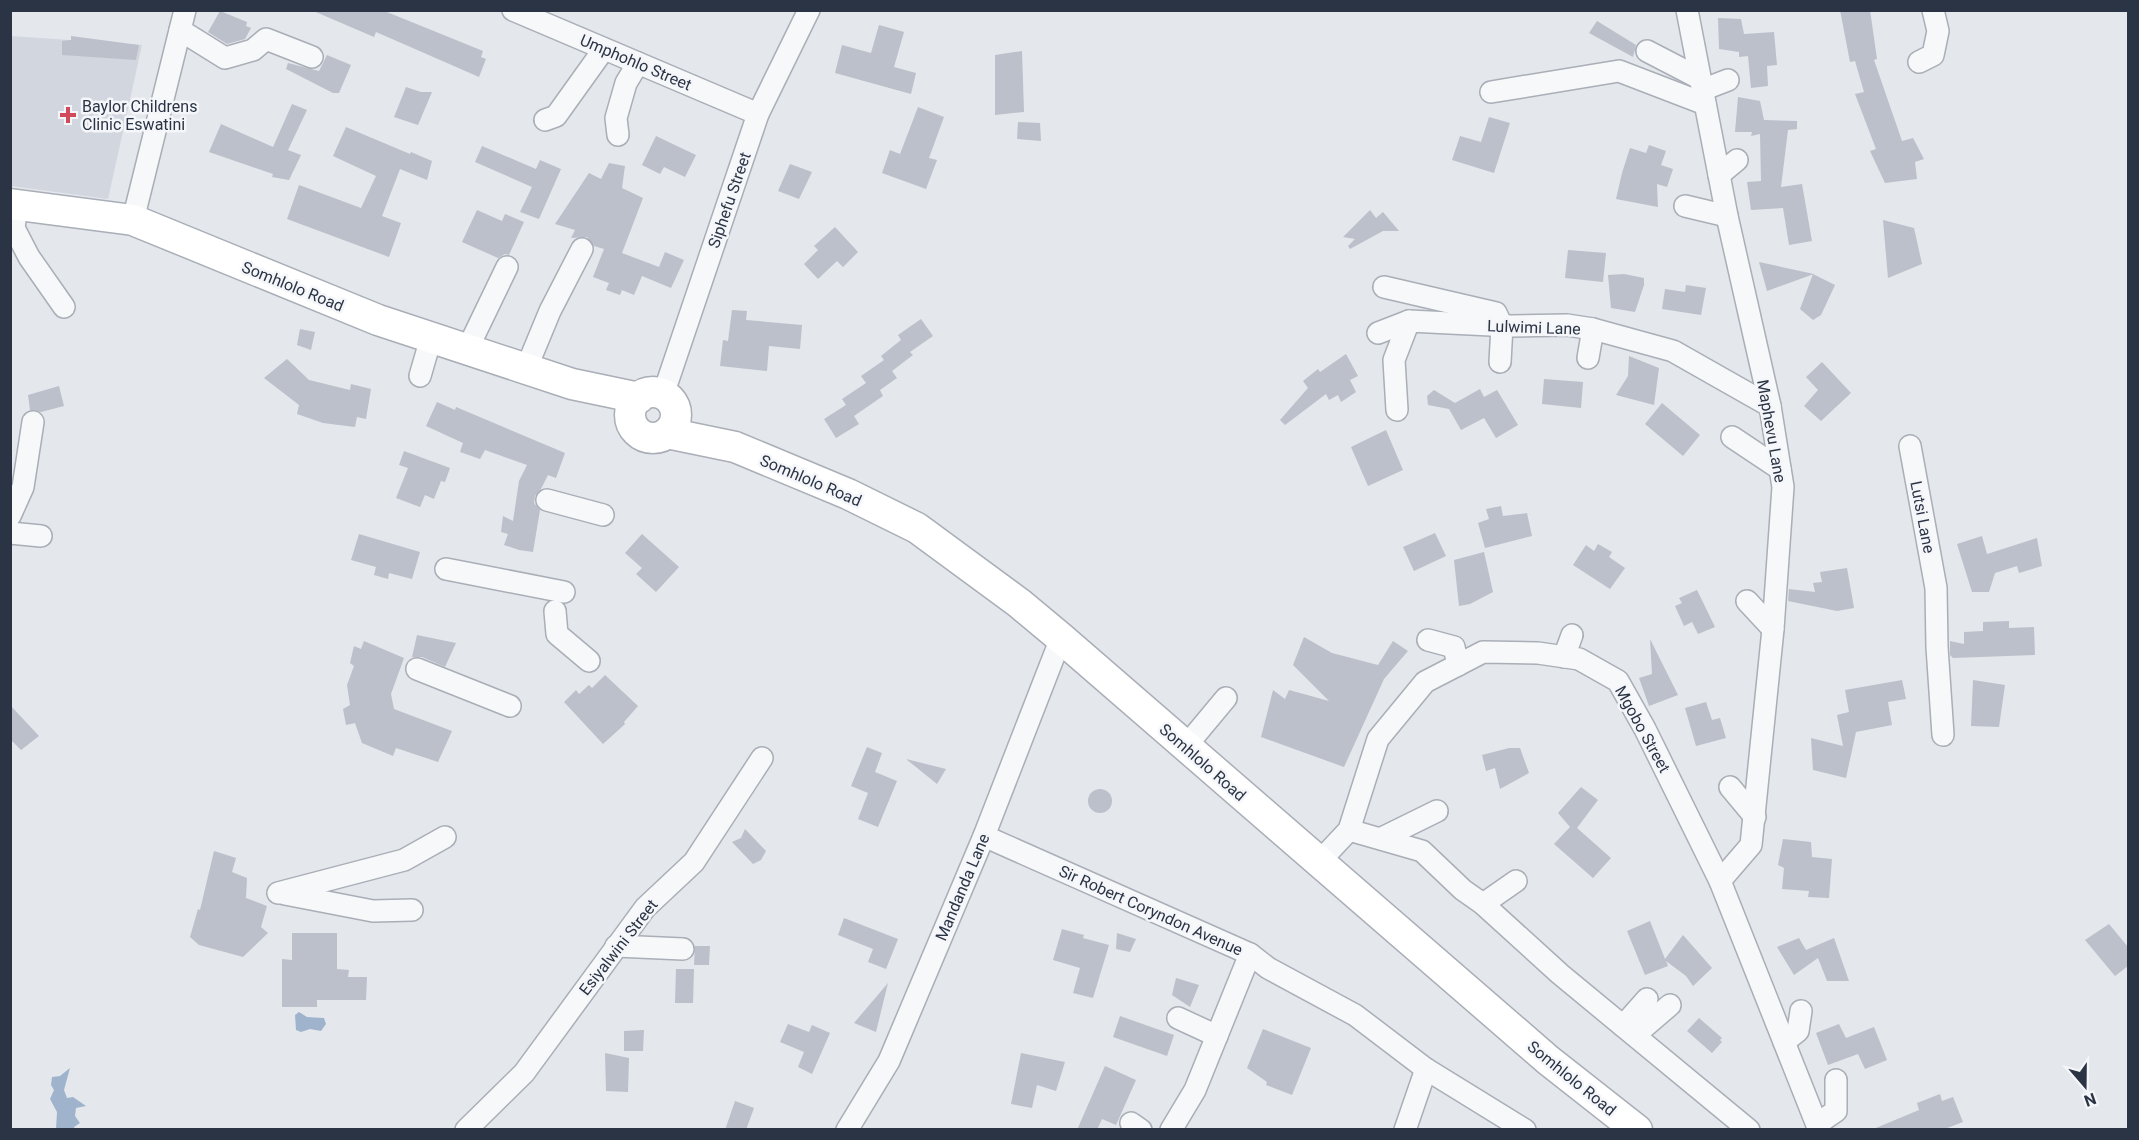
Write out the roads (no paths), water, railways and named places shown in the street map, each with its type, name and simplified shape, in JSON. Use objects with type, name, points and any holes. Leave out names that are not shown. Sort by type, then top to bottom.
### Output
[{"type":"main road","name":"Somhlolo Road","points":[[14,205],[133,220],[378,320],[655,411],[848,494],[917,528],[1019,603],[1061,638],[1548,1060],[1637,1130]]},
{"type":"street","name":"Siphefu Street","points":[[655,411],[758,114],[809,10]]},
{"type":"street","name":"Maphevu Lane","points":[[1687,10],[1727,216],[1769,362],[1770,406],[1783,488],[1773,629],[1751,845],[1720,881]]},
{"type":"street","points":[[1919,62],[1933,55],[1938,31],[1933,10]]},
{"type":"street","name":"Umphohlo Street","points":[[514,11],[758,114]]},
{"type":"street","points":[[133,220],[183,20],[225,58],[254,50],[266,39],[312,57]]},
{"type":"street","points":[[545,120],[556,116],[604,49]]},
{"type":"street","points":[[1647,51],[1702,91]]},
{"type":"street","points":[[618,135],[616,118],[626,82],[638,63]]},
{"type":"street","points":[[1491,92],[1619,71],[1702,91],[1728,80]]},
{"type":"street","points":[[1719,175],[1737,160]]},
{"type":"street","points":[[14,205],[14,228],[29,257],[64,307]]},
{"type":"street","points":[[1685,206],[1727,216]]},
{"type":"street","points":[[526,369],[550,311],[582,249]]},
{"type":"street","points":[[467,350],[507,267]]},
{"type":"street","points":[[1384,287],[1496,313],[1502,326],[1500,362]]},
{"type":"street","points":[[1378,333],[1410,321]]},
{"type":"street","points":[[1397,410],[1394,360],[1410,321]]},
{"type":"street","name":"Lulwimi Lane","points":[[1410,321],[1502,326],[1567,325],[1593,329],[1673,351],[1770,406]]},
{"type":"street","points":[[1588,358],[1593,329]]},
{"type":"street","points":[[420,375],[431,338]]},
{"type":"street","points":[[10,516],[23,487],[33,422]]},
{"type":"street","points":[[1732,437],[1780,469]]},
{"type":"street","name":"Lutsi Lane","points":[[1910,446],[1936,588],[1937,647],[1943,735]]},
{"type":"street","points":[[546,500],[603,515]]},
{"type":"street","points":[[10,533],[41,536]]},
{"type":"street","points":[[446,569],[559,601],[558,634],[589,661]]},
{"type":"street","points":[[1747,602],[1773,629]]},
{"type":"street","points":[[1564,657],[1572,635]]},
{"type":"street","name":"Mandanda Lane","points":[[848,1130],[889,1061],[984,836],[1061,638]]},
{"type":"street","points":[[1428,640],[1454,647],[1458,665]]},
{"type":"street","name":"Mgobo Street","points":[[1319,862],[1349,830],[1378,740],[1425,682],[1483,652],[1538,653],[1579,659],[1618,681],[1645,729],[1720,881],[1818,1127]]},
{"type":"street","points":[[417,669],[510,706]]},
{"type":"street","points":[[1186,746],[1226,698]]},
{"type":"street","name":"Esiyalwini Street","points":[[466,1130],[524,1073],[645,908],[694,862],[762,758]]},
{"type":"street","points":[[1730,787],[1755,817]]},
{"type":"street","points":[[1382,838],[1437,811]]},
{"type":"street","points":[[1349,830],[1422,851],[1463,890],[1483,904],[1560,974],[1749,1130]]},
{"type":"street","name":"Sir Robert Coryndon Avenue","points":[[984,836],[1250,954],[1268,968],[1355,1015],[1426,1069],[1525,1130]]},
{"type":"street","points":[[412,910],[374,911],[278,893],[404,860],[445,837]]},
{"type":"street","points":[[1483,904],[1516,881]]},
{"type":"street","points":[[616,946],[684,949]]},
{"type":"street","points":[[1172,1130],[1195,1090],[1250,954]]},
{"type":"street","points":[[1629,1031],[1647,999]]},
{"type":"street","points":[[1629,1031],[1670,1005]]},
{"type":"street","points":[[1784,1042],[1798,1031],[1801,1011]]},
{"type":"street","points":[[1178,1018],[1217,1036]]},
{"type":"street","points":[[1405,1130],[1426,1069]]},
{"type":"street","points":[[1818,1127],[1836,1111],[1836,1080]]},
{"type":"water","points":[[299,1012],[307,1017],[324,1018],[326,1024],[321,1031],[296,1030],[295,1015]]},
{"type":"water","points":[[70,1068],[64,1090],[67,1098],[73,1097],[86,1106],[76,1108],[75,1116],[80,1123],[74,1127],[75,1129],[56,1129],[57,1112],[50,1099],[54,1090],[51,1085],[52,1077],[60,1076]]},
{"type":"place","name":"Baylor Childrens Clinic Eswatini","points":[[68,115]]}]
